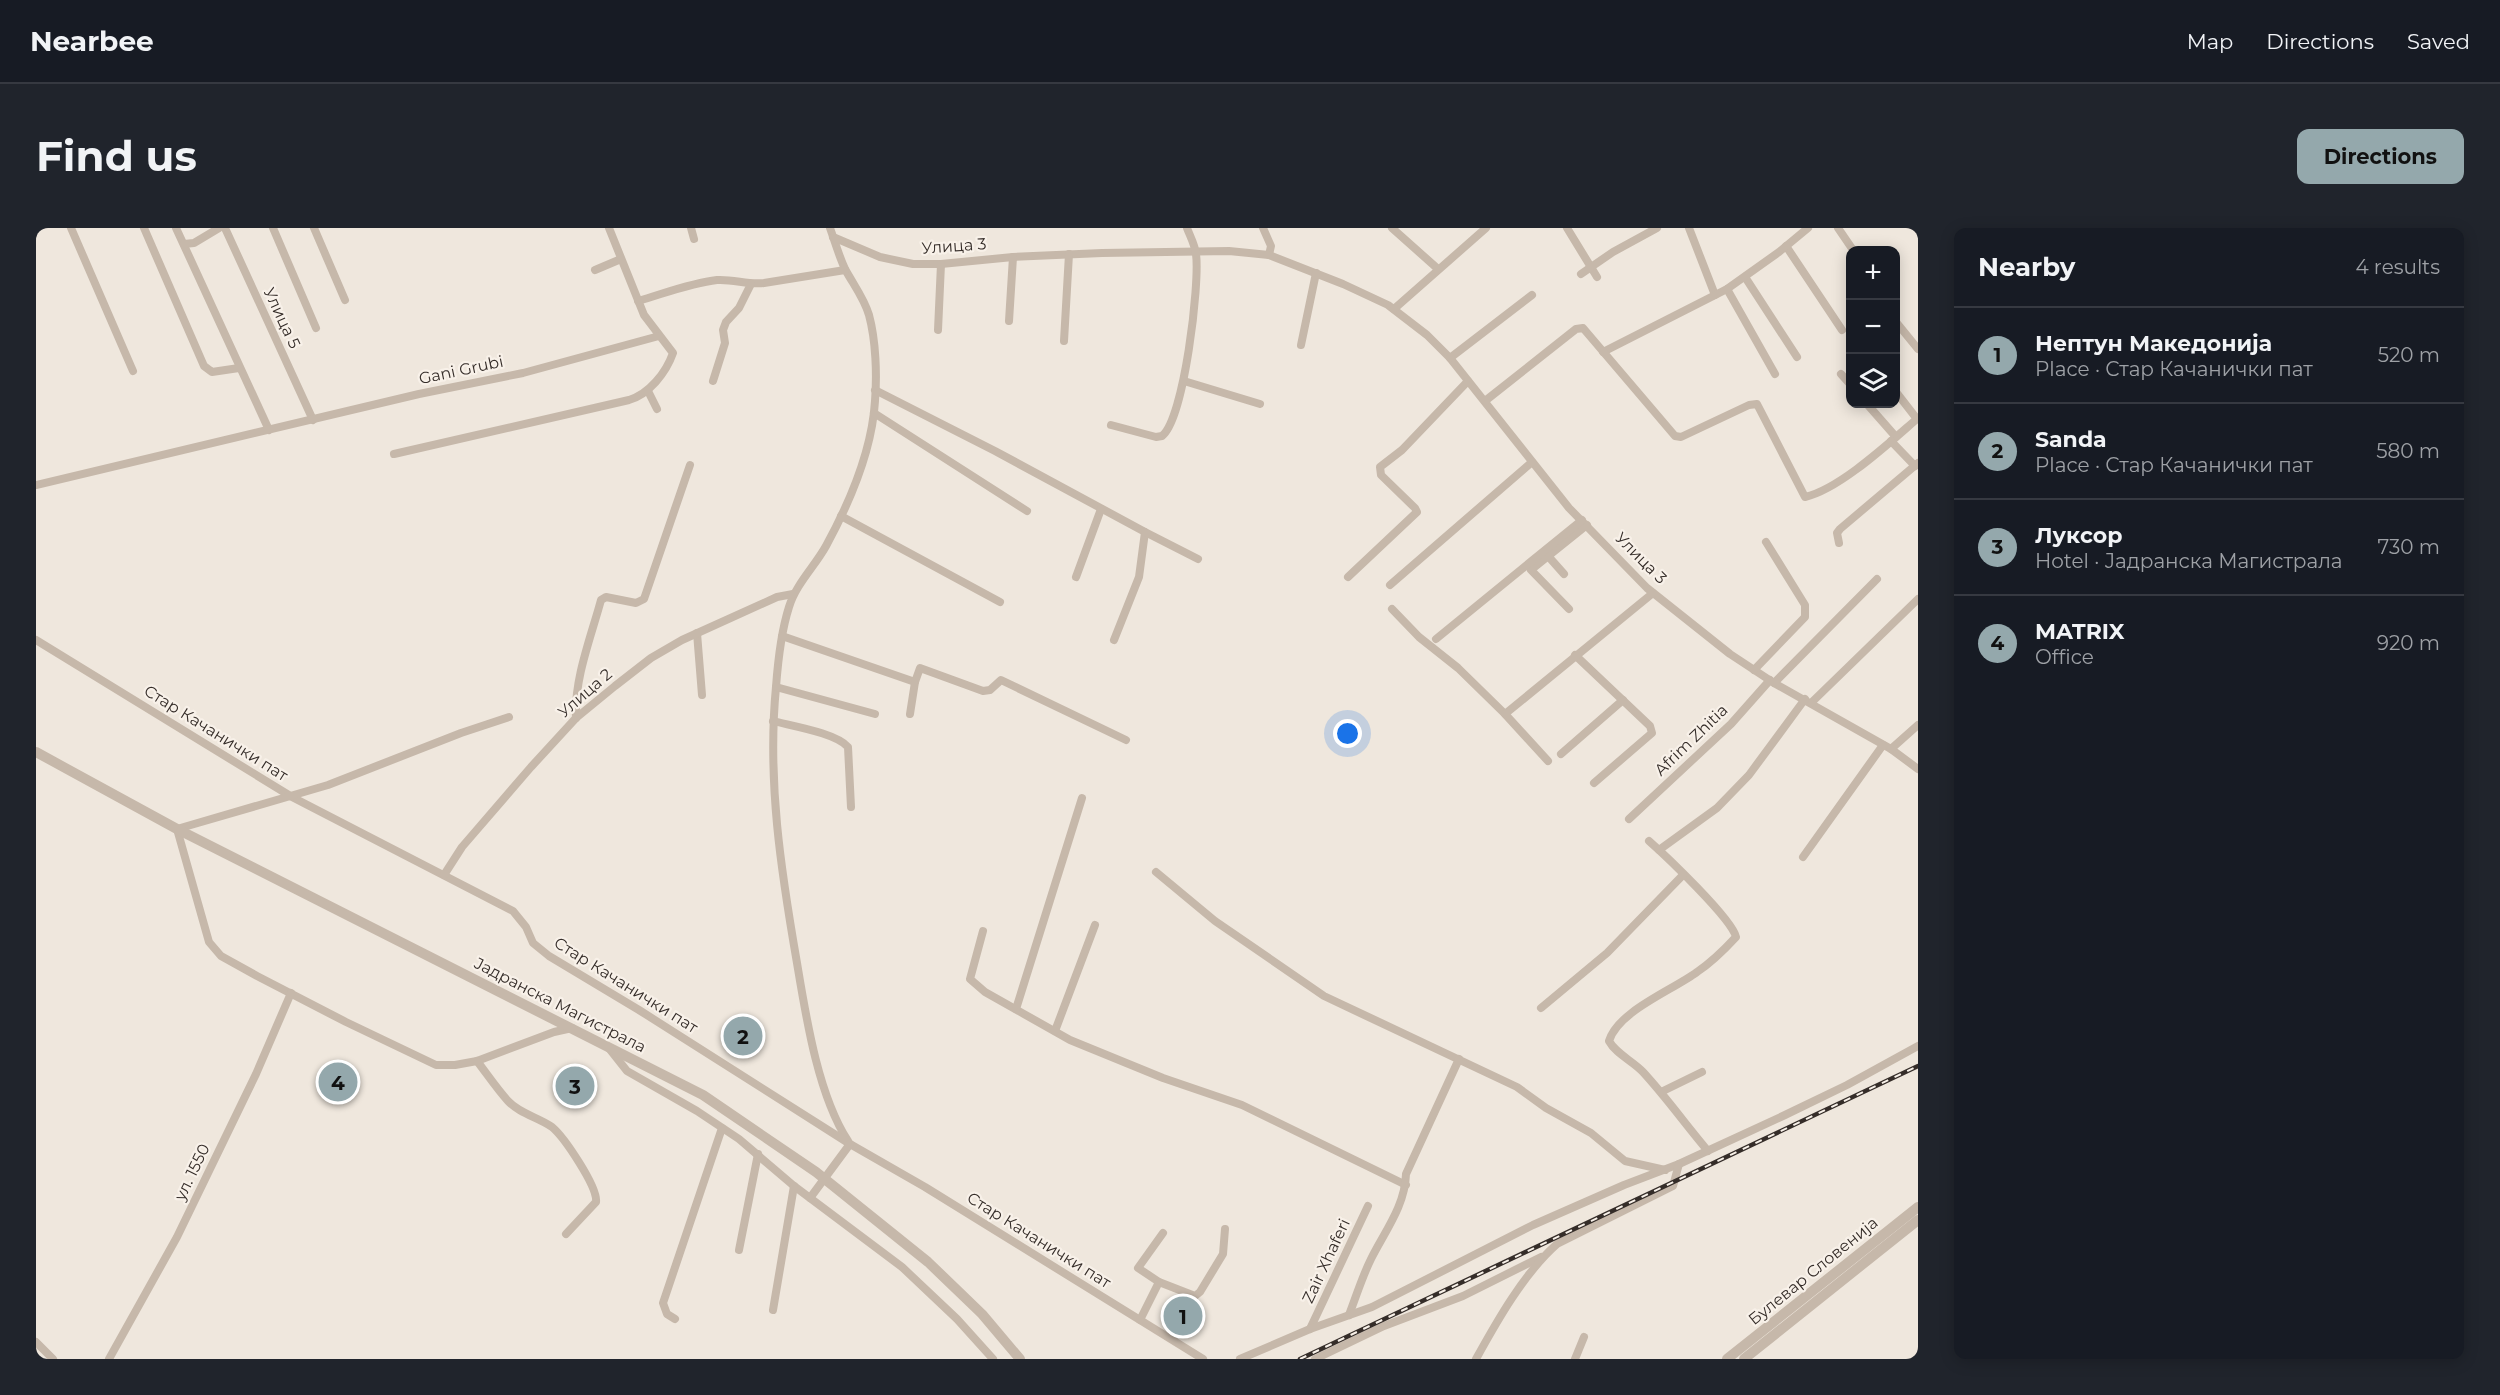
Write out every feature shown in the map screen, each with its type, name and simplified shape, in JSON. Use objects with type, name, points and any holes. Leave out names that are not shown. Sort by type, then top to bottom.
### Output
[{"type":"street","points":[[71,228],[133,371]]},
{"type":"street","points":[[144,228],[204,366],[212,372],[239,368]]},
{"type":"street","points":[[176,228],[269,430]]},
{"type":"street","points":[[184,244],[200,240],[219,228]]},
{"type":"street","name":"Улица 5","points":[[225,228],[313,420]]},
{"type":"street","points":[[273,228],[316,328]]},
{"type":"street","points":[[314,228],[345,300]]},
{"type":"street","points":[[394,454],[628,400],[648,391],[664,371],[673,353],[644,315],[609,228]]},
{"type":"street","points":[[691,228],[694,239]]},
{"type":"street","points":[[1111,425],[1156,437],[1162,436],[1170,427],[1184,381],[1198,277],[1196,251],[1187,228]]},
{"type":"street","points":[[1263,228],[1271,246],[1269,255]]},
{"type":"street","points":[[1392,228],[1438,269]]},
{"type":"street","points":[[1394,309],[1486,228]]},
{"type":"street","points":[[1567,228],[1597,276]]},
{"type":"street","points":[[1581,274],[1657,228]]},
{"type":"street","points":[[1689,228],[1715,295]]},
{"type":"street","points":[[1603,352],[1727,289],[1808,228]]},
{"type":"street","points":[[1838,228],[1850,246]]},
{"type":"street","points":[[810,1198],[850,1144],[836,1123],[805,1013],[778,844],[773,797],[773,721],[782,636],[793,594],[812,570],[841,516],[866,450],[874,413],[875,390],[869,315],[845,270],[832,232]]},
{"type":"street","name":"Улица 3","points":[[832,232],[892,260],[941,264],[1069,254],[1229,251],[1269,255],[1316,273],[1394,309],[1427,335],[1450,358],[1532,462],[1585,523],[1653,593],[1730,654],[1754,670],[1887,747],[1918,769]]},
{"type":"street","points":[[1786,246],[1842,330]]},
{"type":"street","points":[[1064,341],[1069,254]]},
{"type":"street","points":[[1009,321],[1013,257]]},
{"type":"street","points":[[595,270],[621,259]]},
{"type":"street","points":[[938,330],[941,264]]},
{"type":"street","points":[[638,301],[708,281],[731,280],[751,284],[845,270]]},
{"type":"street","points":[[1301,345],[1316,273]]},
{"type":"street","points":[[1745,277],[1797,357]]},
{"type":"street","points":[[713,381],[725,343],[723,330],[726,322],[739,308],[751,284]]},
{"type":"street","points":[[1727,289],[1775,374]]},
{"type":"street","points":[[1450,358],[1532,295]]},
{"type":"street","points":[[1900,327],[1918,348]]},
{"type":"street","points":[[1485,401],[1504,384],[1580,328],[1587,332],[1675,436],[1681,437],[1749,405],[1757,404],[1805,497],[1837,481],[1918,418],[1900,397]]},
{"type":"street","name":"Gani Grubi","points":[[36,485],[419,394],[523,373],[659,336]]},
{"type":"street","points":[[1841,374],[1846,379]]},
{"type":"street","points":[[1184,381],[1260,404]]},
{"type":"street","points":[[1348,577],[1417,512],[1381,475],[1380,467],[1402,450],[1468,381]]},
{"type":"street","points":[[875,390],[1198,559]]},
{"type":"street","points":[[648,391],[657,409]]},
{"type":"street","points":[[1839,543],[1837,533],[1840,529],[1917,465],[1893,439],[1870,408]]},
{"type":"street","points":[[874,413],[1027,511]]},
{"type":"street","points":[[1390,585],[1532,462]]},
{"type":"street","points":[[576,718],[576,704],[600,600],[606,597],[636,603],[644,599],[690,465]]},
{"type":"street","points":[[1076,577],[1101,509]]},
{"type":"street","points":[[841,516],[1000,602]]},
{"type":"street","points":[[1569,609],[1531,570],[1585,523]]},
{"type":"street","points":[[1436,639],[1585,523]]},
{"type":"street","points":[[1114,640],[1139,577],[1145,532]]},
{"type":"street","points":[[1754,670],[1804,617],[1806,612],[1805,605],[1766,542]]},
{"type":"street","points":[[1548,556],[1564,574]]},
{"type":"street","name":"Afrim Zhitia","points":[[1629,819],[1731,724],[1877,579]]},
{"type":"street","points":[[1505,714],[1653,593]]},
{"type":"street","name":"Улица 2","points":[[444,875],[462,848],[576,718],[651,658],[697,633],[777,597],[793,594]]},
{"type":"street","points":[[1659,850],[1717,808],[1749,775],[1808,701],[1918,599]]},
{"type":"street","points":[[1392,609],[1419,638],[1458,668],[1548,761]]},
{"type":"street","points":[[697,633],[702,695]]},
{"type":"street","points":[[782,636],[915,682]]},
{"type":"street","name":"Стар Качанички пат","points":[[36,640],[292,797],[513,911],[526,927],[533,943],[549,956],[639,1010],[850,1144],[925,1187],[1203,1359]]},
{"type":"street","points":[[1575,655],[1650,726],[1652,733],[1594,783]]},
{"type":"street","points":[[910,714],[915,682],[920,668],[983,692],[990,690],[1001,680],[1126,740]]},
{"type":"street","points":[[776,687],[875,714]]},
{"type":"street","points":[[1561,754],[1623,700]]},
{"type":"street","points":[[509,717],[292,797],[177,829],[209,942],[214,950],[248,971],[346,1023],[436,1065],[477,1061],[554,1032],[572,1028]]},
{"type":"street","points":[[773,721],[844,742],[848,747],[850,807]]},
{"type":"street","points":[[1803,857],[1887,747],[1918,724]]},
{"type":"street","name":"Јадранска Магистрала","points":[[36,752],[177,829],[703,1095],[816,1172],[928,1262],[982,1314],[1020,1359]]},
{"type":"street","points":[[1016,1009],[1082,798]]},
{"type":"street","points":[[1649,841],[1709,900],[1736,937],[1715,959],[1646,1003],[1627,1018],[1611,1035],[1609,1041],[1612,1047],[1641,1069],[1708,1151]]},
{"type":"street","points":[[1156,872],[1215,921],[1324,996],[1517,1087],[1546,1108],[1591,1133],[1625,1161],[1665,1170]]},
{"type":"street","points":[[1541,1008],[1607,953],[1683,875]]},
{"type":"street","points":[[1055,1031],[1095,925]]},
{"type":"street","points":[[983,931],[970,979],[985,992],[1070,1040],[1163,1078],[1242,1106],[1406,1185]]},
{"type":"street","name":"ул. 1550","points":[[109,1359],[177,1237],[256,1074],[291,993]]},
{"type":"street","points":[[608,1046],[627,1071],[723,1128],[758,1154],[794,1186],[902,1267],[927,1289],[993,1359]]},
{"type":"street","points":[[1240,1359],[1310,1329],[1372,1307],[1533,1225],[1624,1185],[1679,1164],[1847,1085],[1918,1046]]},
{"type":"street","points":[[1349,1315],[1370,1261],[1401,1203],[1406,1185],[1406,1174],[1459,1059]]},
{"type":"street","points":[[477,1061],[509,1102],[552,1128],[571,1152],[595,1192],[596,1202],[566,1234]]},
{"type":"street","points":[[1661,1092],[1702,1072]]},
{"type":"street","points":[[675,1319],[668,1314],[663,1303],[723,1128]]},
{"type":"street","points":[[739,1250],[758,1154]]},
{"type":"street","points":[[1315,1359],[1384,1326],[1463,1296],[1543,1256],[1557,1244],[1673,1186],[1679,1164]]},
{"type":"street","points":[[773,1310],[794,1186]]},
{"type":"street","name":"Zair Xhaferi","points":[[1310,1329],[1368,1206]]},
{"type":"street","name":"Булевар Словенија","points":[[1727,1359],[1918,1207]]},
{"type":"street","name":"Булевар Словенија","points":[[1744,1359],[1918,1220]]},
{"type":"street","points":[[1163,1233],[1138,1268],[1159,1282],[1195,1296],[1200,1292],[1223,1254],[1225,1229]]},
{"type":"street","points":[[1476,1359],[1492,1329],[1543,1256]]},
{"type":"street","points":[[1140,1320],[1159,1282]]},
{"type":"street","points":[[1575,1359],[1584,1337]]},
{"type":"street","points":[[36,1342],[53,1359]]},
{"type":"railway","points":[[1300,1359],[1918,1066]]},
{"type":"place","name":"Sanda","points":[[743,1036]]},
{"type":"place","name":"MATRIX","points":[[338,1082]]},
{"type":"place","name":"Луксор","points":[[575,1086]]},
{"type":"place","name":"Нептун Македонија","points":[[1183,1316]]}]
